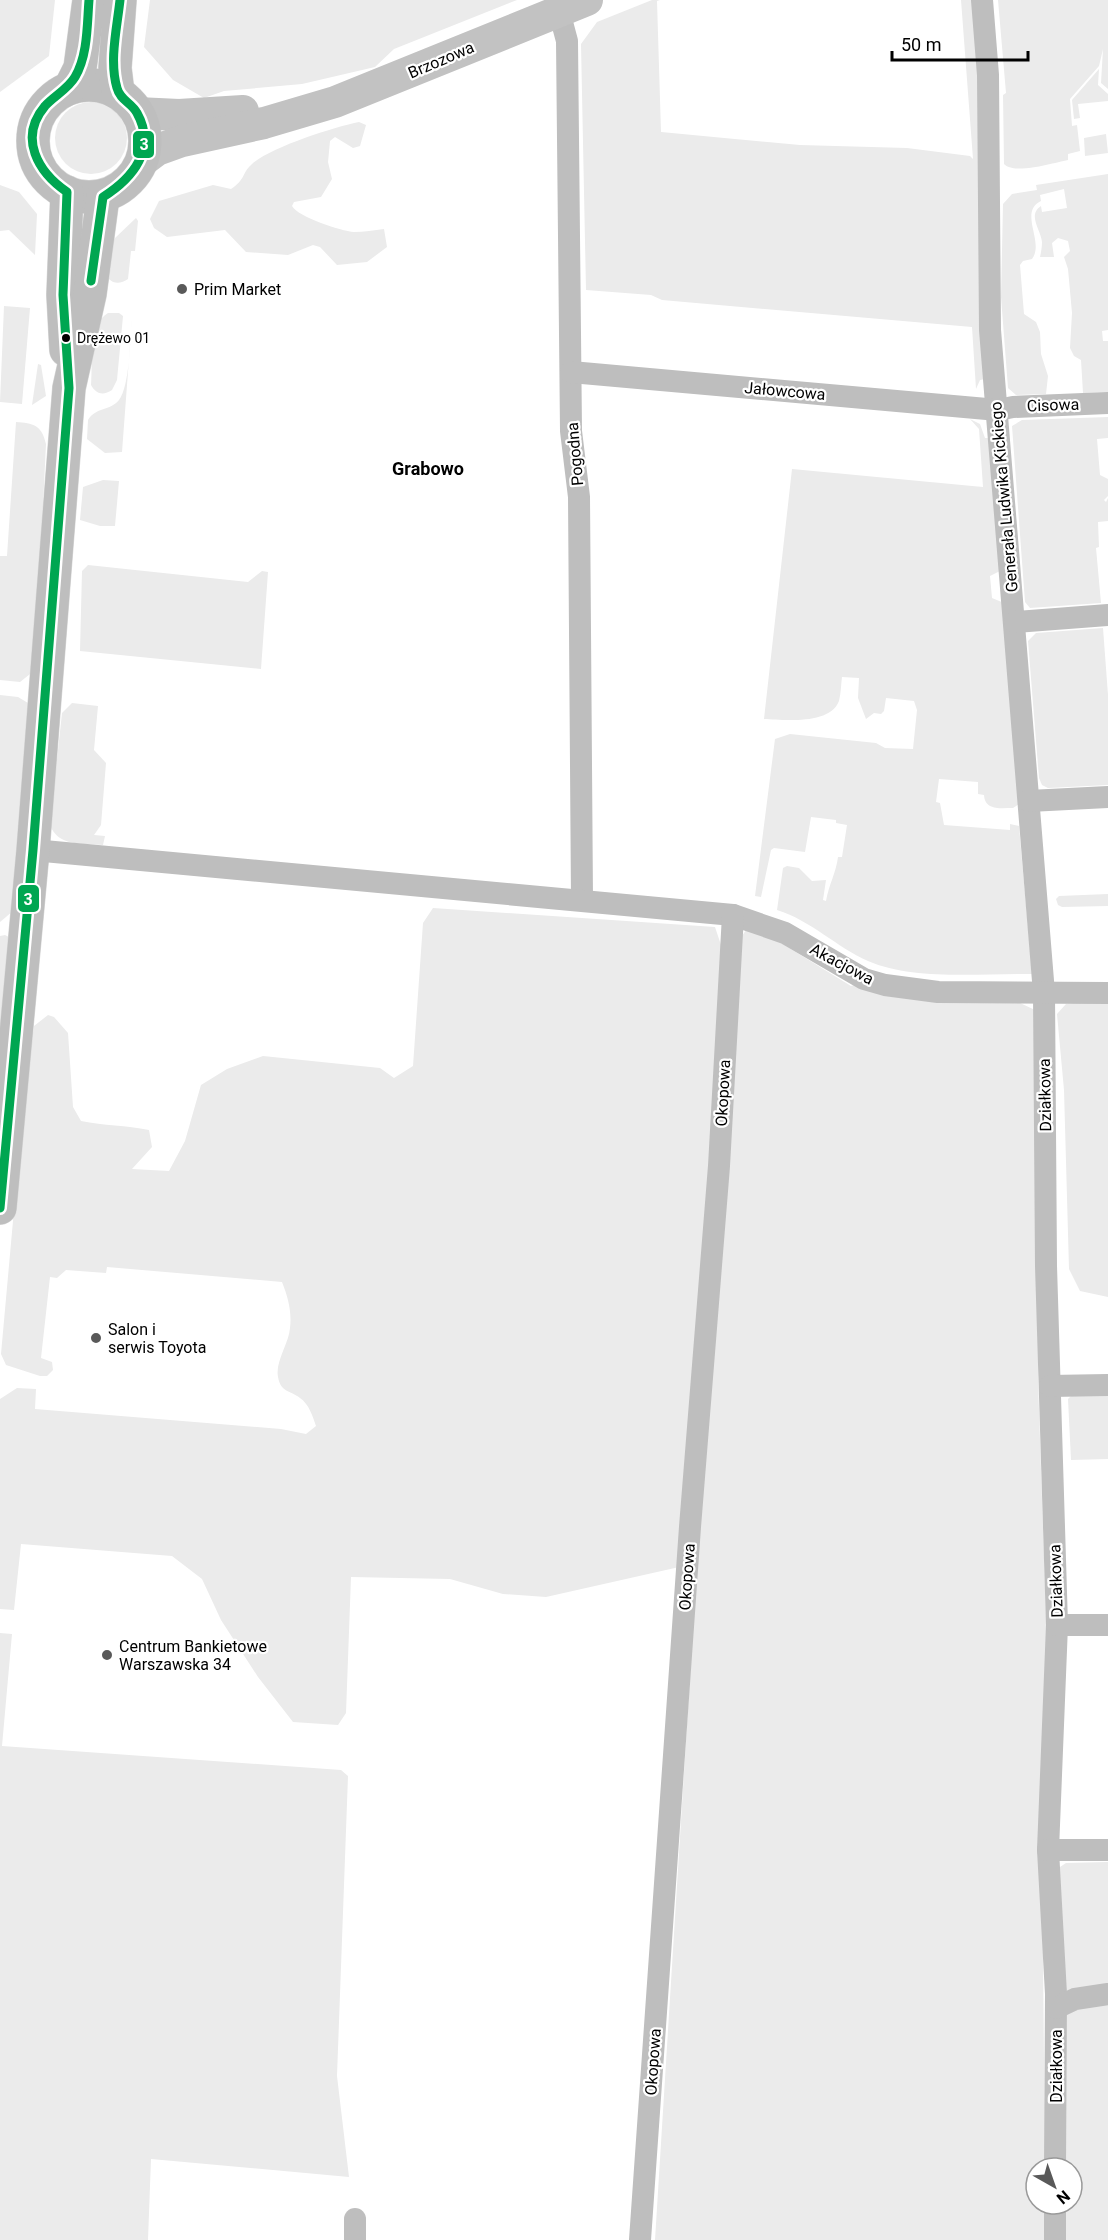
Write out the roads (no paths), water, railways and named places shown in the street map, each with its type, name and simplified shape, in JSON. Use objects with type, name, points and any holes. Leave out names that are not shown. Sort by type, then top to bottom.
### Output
[{"type":"main road","points":[[70,88],[80,68],[89,0]]},
{"type":"main road","points":[[120,0],[115,68],[145,139],[141,162],[127,181],[103,197],[85,197],[67,192],[46,177],[36,159],[33,145],[36,123],[43,109],[55,96],[70,88],[93,85],[128,103]]},
{"type":"main road","name":"Brzozowa","points":[[141,162],[157,150],[182,141],[264,123],[335,102],[573,6]]},
{"type":"main road","name":"Brzozowa","points":[[128,103],[179,116],[263,110],[292,113]]},
{"type":"main road","points":[[67,192],[63,295],[69,388]]},
{"type":"main road","points":[[0,1208],[33,850],[69,388],[90,294],[103,197]]},
{"type":"street","name":"Generała Ludwika Kickiego","points":[[982,0],[988,75],[990,330],[1044,993]]},
{"type":"street","name":"Pogodna","points":[[573,6],[567,41],[571,431],[579,497],[582,899]]},
{"type":"street","name":"Jałowcowa","points":[[571,372],[998,410]]},
{"type":"street","name":"Cisowa","points":[[998,410],[1013,407],[1108,403]]},
{"type":"street","points":[[1015,622],[1108,615]]},
{"type":"street","points":[[1029,801],[1108,798]]},
{"type":"street","name":"Akacjowa","points":[[33,850],[582,899],[733,915],[785,933],[864,979],[885,985],[938,992],[1108,993]]},
{"type":"street","name":"Okopowa","points":[[640,2240],[719,1166],[733,915]]},
{"type":"street","name":"Działkowa","points":[[1044,993],[1050,1386],[1057,1625],[1048,1850],[1056,2008],[1055,2156]]},
{"type":"street","points":[[1050,1386],[1108,1385]]},
{"type":"street","points":[[1057,1625],[1108,1625]]},
{"type":"street","points":[[1048,1850],[1108,1850]]},
{"type":"street","points":[[1056,2008],[1075,1999],[1108,1994]]},
{"type":"street","points":[[1055,2216],[1055,2240]]},
{"type":"place","name":"Prim Market","points":[[182,289]]},
{"type":"place","name":"Drężewo 01","points":[[66,338]]},
{"type":"place","name":"Salon i serwis Toyota","points":[[96,1338]]},
{"type":"place","name":"Centrum Bankietowe Warszawska 34","points":[[107,1655]]},
{"type":"district","name":"Grabowo","points":[[428,468]]}]
